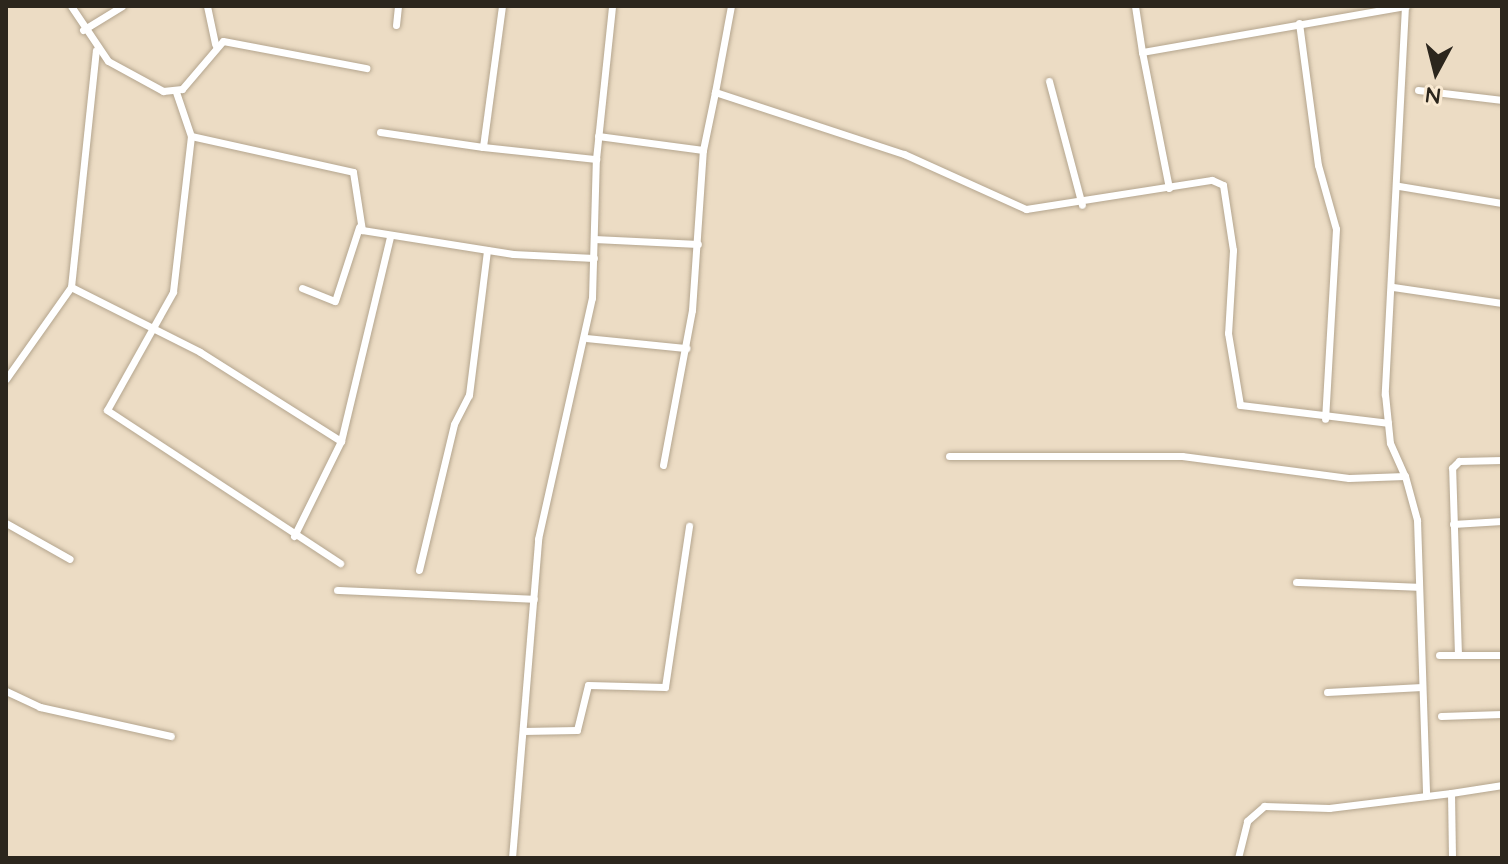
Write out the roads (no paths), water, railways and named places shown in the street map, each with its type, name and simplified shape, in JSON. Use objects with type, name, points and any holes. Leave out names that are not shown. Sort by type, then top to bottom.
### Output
[{"type":"street","points":[[71,6],[96,50],[132,79],[176,92]]},
{"type":"street","points":[[83,30],[122,6]]},
{"type":"street","points":[[207,6],[215,44]]},
{"type":"street","points":[[396,25],[398,6]]},
{"type":"street","points":[[483,147],[502,6]]},
{"type":"street","points":[[512,858],[538,539],[587,338],[594,258],[596,159],[612,6]]},
{"type":"street","points":[[663,465],[686,348],[698,244],[703,150],[731,6]]},
{"type":"street","points":[[1135,6],[1169,188]]},
{"type":"street","points":[[1142,52],[1299,23],[1337,11],[1405,6],[1388,423],[1416,504],[1426,794]]},
{"type":"street","points":[[1299,23],[1318,165],[1336,229],[1325,419]]},
{"type":"street","points":[[176,92],[215,44],[242,41],[366,68]]},
{"type":"street","points":[[6,379],[71,287],[96,50]]},
{"type":"street","points":[[1049,81],[1082,205]]},
{"type":"street","points":[[1418,90],[1502,100]]},
{"type":"street","points":[[176,92],[191,136],[173,292],[157,329],[107,410],[294,536],[340,563]]},
{"type":"street","points":[[715,92],[904,154],[1010,206],[1082,205],[1212,180],[1228,193],[1228,333],[1240,405],[1325,419],[1388,423]]},
{"type":"street","points":[[380,132],[596,159]]},
{"type":"street","points":[[191,136],[353,172],[359,227],[335,301],[302,288]]},
{"type":"street","points":[[598,136],[703,150]]},
{"type":"street","points":[[1399,186],[1502,203]]},
{"type":"street","points":[[359,227],[390,237],[487,250],[594,258]]},
{"type":"street","points":[[294,536],[341,441],[390,237]]},
{"type":"street","points":[[594,239],[698,244]]},
{"type":"street","points":[[419,570],[454,424],[469,395],[487,250]]},
{"type":"street","points":[[71,287],[157,329],[341,441]]},
{"type":"street","points":[[1393,287],[1502,303]]},
{"type":"street","points":[[587,338],[686,348]]},
{"type":"street","points":[[949,456],[1182,456],[1349,478],[1405,476]]},
{"type":"street","points":[[1458,655],[1454,463],[1502,460]]},
{"type":"street","points":[[1453,524],[1502,521]]},
{"type":"street","points":[[6,523],[70,559]]},
{"type":"street","points":[[523,731],[577,730],[588,685],[665,687],[689,526]]},
{"type":"street","points":[[1296,582],[1419,587]]},
{"type":"street","points":[[337,590],[534,599]]},
{"type":"street","points":[[1439,655],[1502,655]]},
{"type":"street","points":[[1327,692],[1422,687]]},
{"type":"street","points":[[6,691],[38,707],[171,736]]},
{"type":"street","points":[[1441,716],[1502,714]]},
{"type":"street","points":[[1238,858],[1247,821],[1264,806],[1343,807],[1502,785]]},
{"type":"street","points":[[1451,793],[1452,858]]}]
